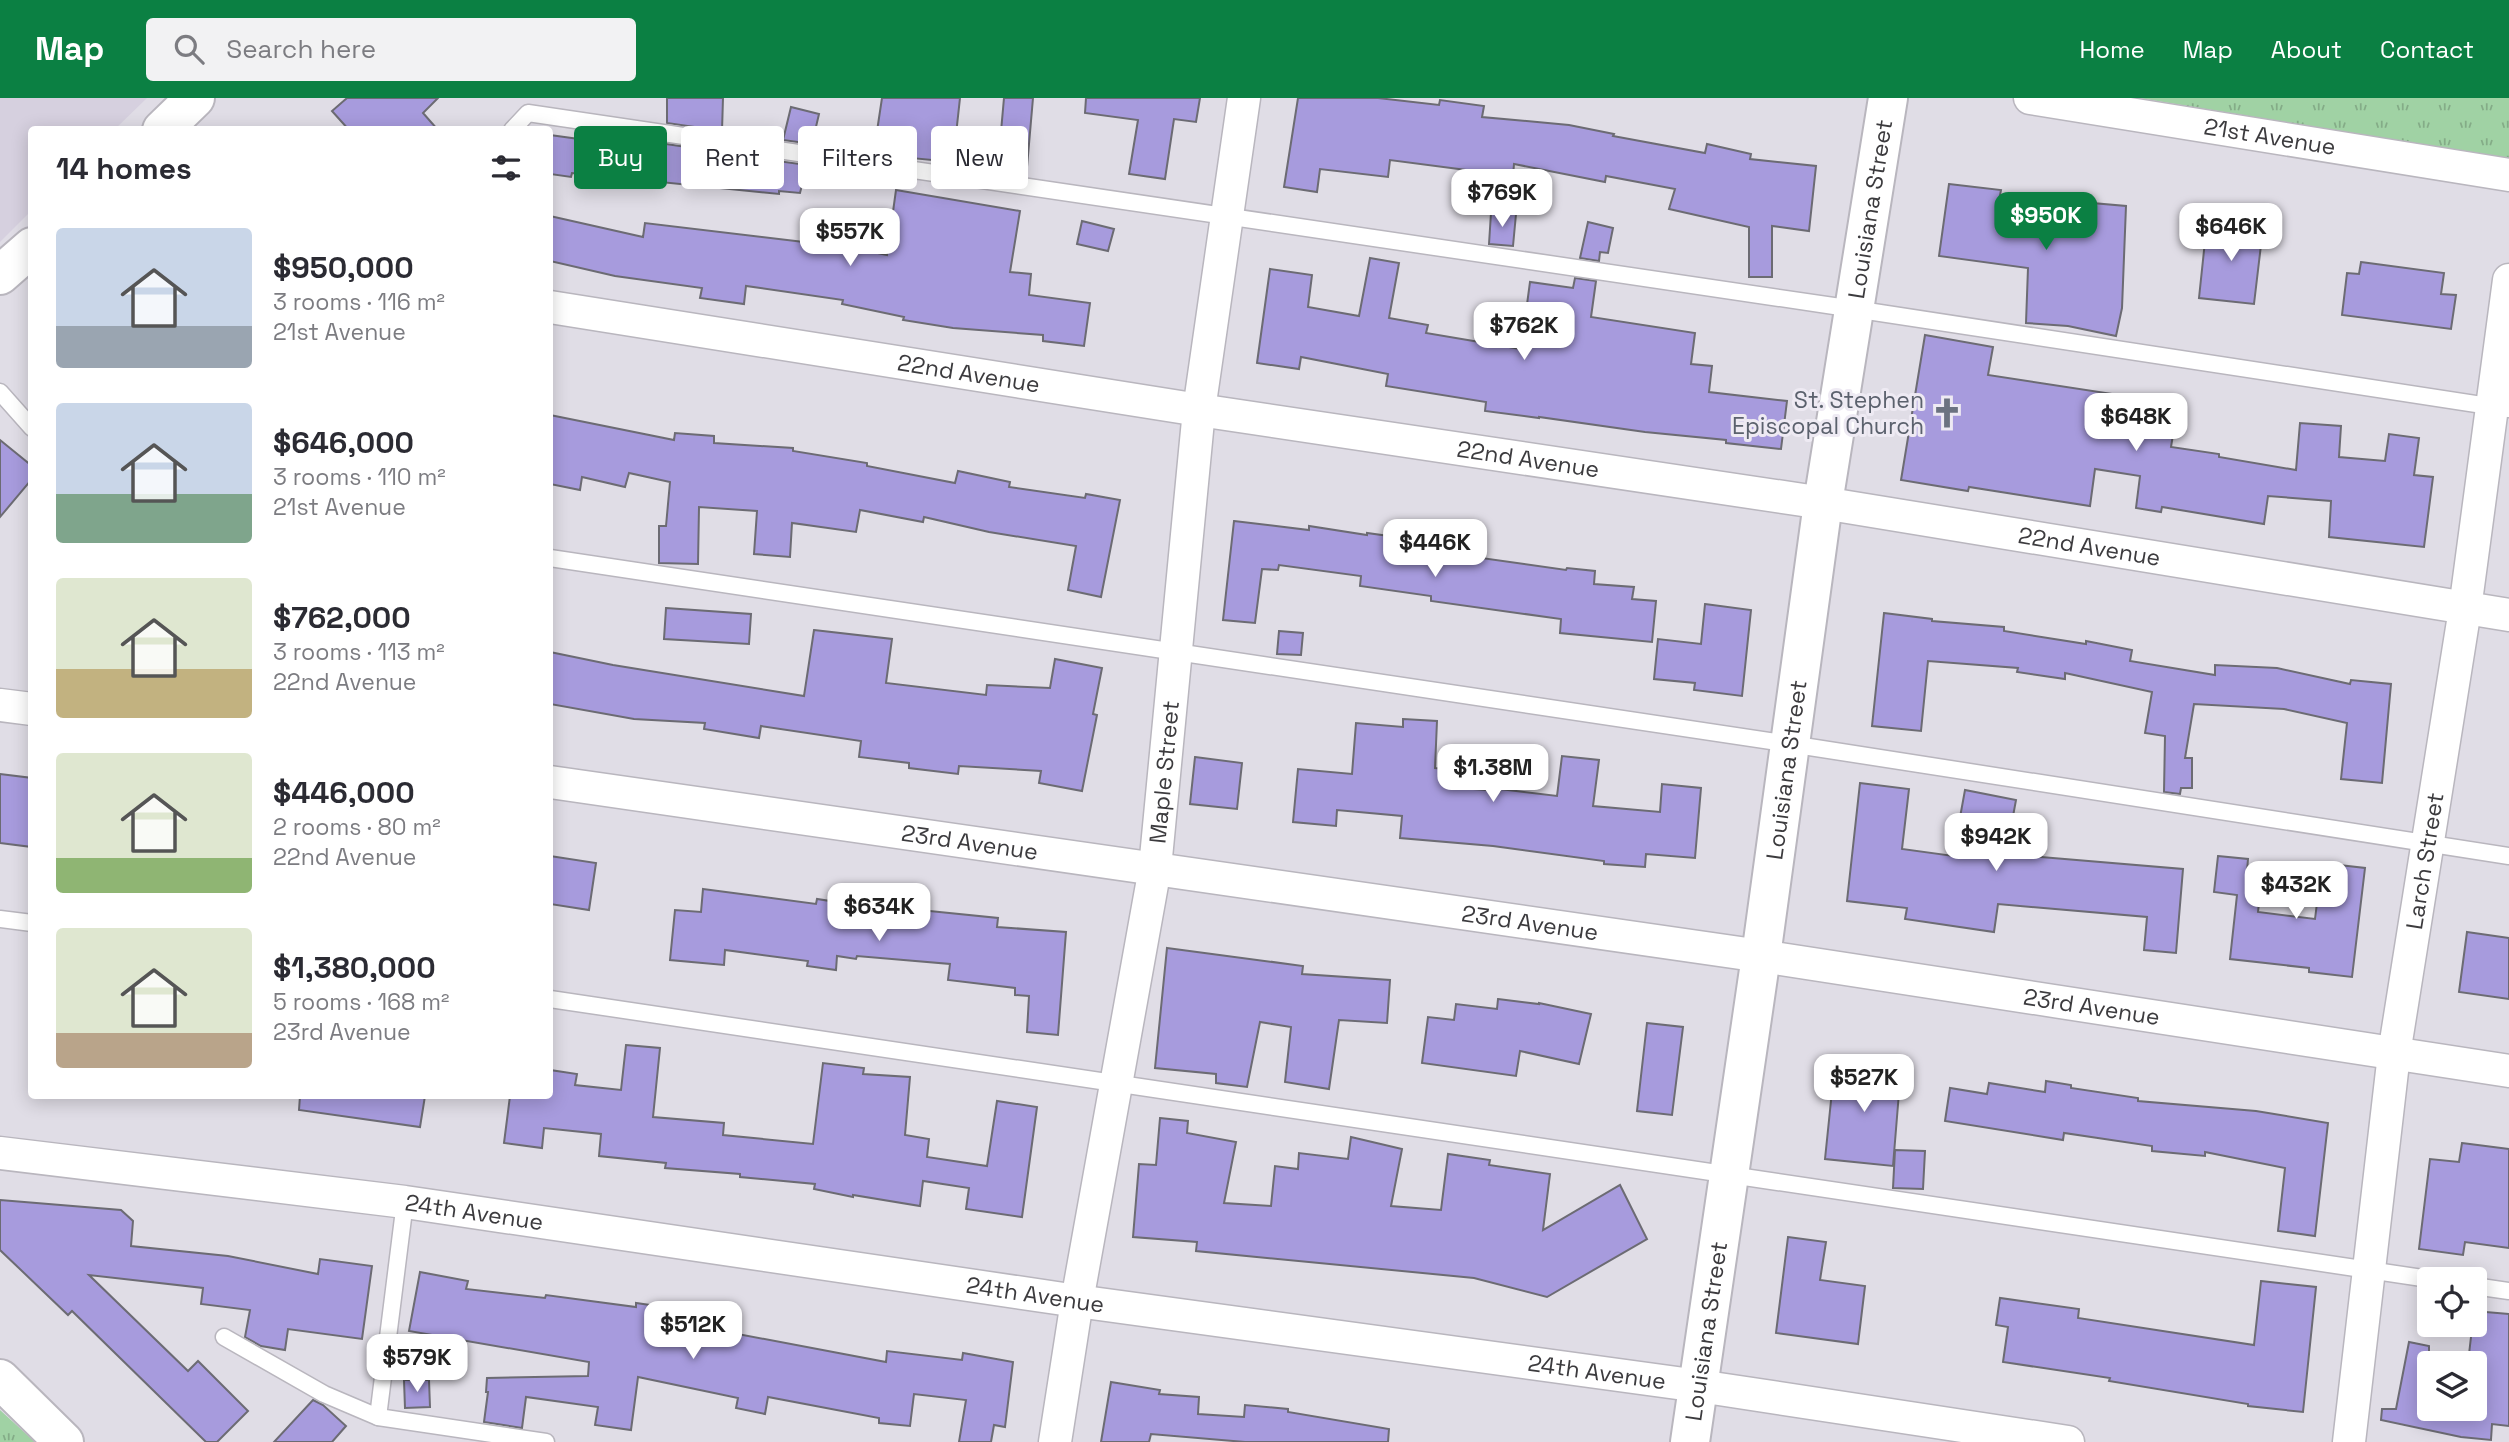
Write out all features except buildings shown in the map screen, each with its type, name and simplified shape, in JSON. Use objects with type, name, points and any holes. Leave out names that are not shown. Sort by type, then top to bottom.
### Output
[{"type":"street","name":"Maple Street","points":[[1055,1442],[1077,1300],[1155,868],[1199,410],[1244,98]]},
{"type":"street","name":"Louisiana Street","points":[[1690,1442],[1824,503],[1888,98]]},
{"type":"street","name":"21st Avenue","points":[[2030,98],[2509,175]]},
{"type":"street","points":[[0,275],[28,250]]},
{"type":"street","name":"Larch Street","points":[[2349,1442],[2393,1054],[2500,408],[2509,280]]},
{"type":"street","name":"22nd Avenue","points":[[553,307],[1199,410],[1824,503],[2509,615]]},
{"type":"street","points":[[0,705],[28,708]]},
{"type":"street","name":"23rd Avenue","points":[[553,782],[1761,957],[2509,1071]]},
{"type":"street","name":"24th Avenue","points":[[0,1153],[405,1202],[1077,1300],[1699,1386],[2068,1442]]},
{"type":"street","points":[[0,1379],[64,1442]]},
{"type":"lane","points":[[516,126],[528,113],[1854,309],[2500,408]]},
{"type":"lane","points":[[0,392],[28,424]]},
{"type":"lane","points":[[553,558],[1790,744],[2509,856]]},
{"type":"lane","points":[[0,919],[28,922]]},
{"type":"lane","points":[[553,999],[2417,1277]]},
{"type":"lane","points":[[379,1417],[405,1202]]},
{"type":"lane","points":[[2487,1288],[2509,1291]]},
{"type":"lane","points":[[224,1337],[324,1394],[379,1417],[546,1442]]},
{"type":"shaded area","points":[[0,98],[147,98],[118,126],[28,126],[28,214],[0,242]]},
{"type":"green space","points":[[2139,98],[2509,98],[2509,159]]},
{"type":"green space","points":[[0,1410],[35,1442],[0,1442]]},
{"type":"place","name":"St. Stephen Episcopal Church","points":[[1947,413]]}]
